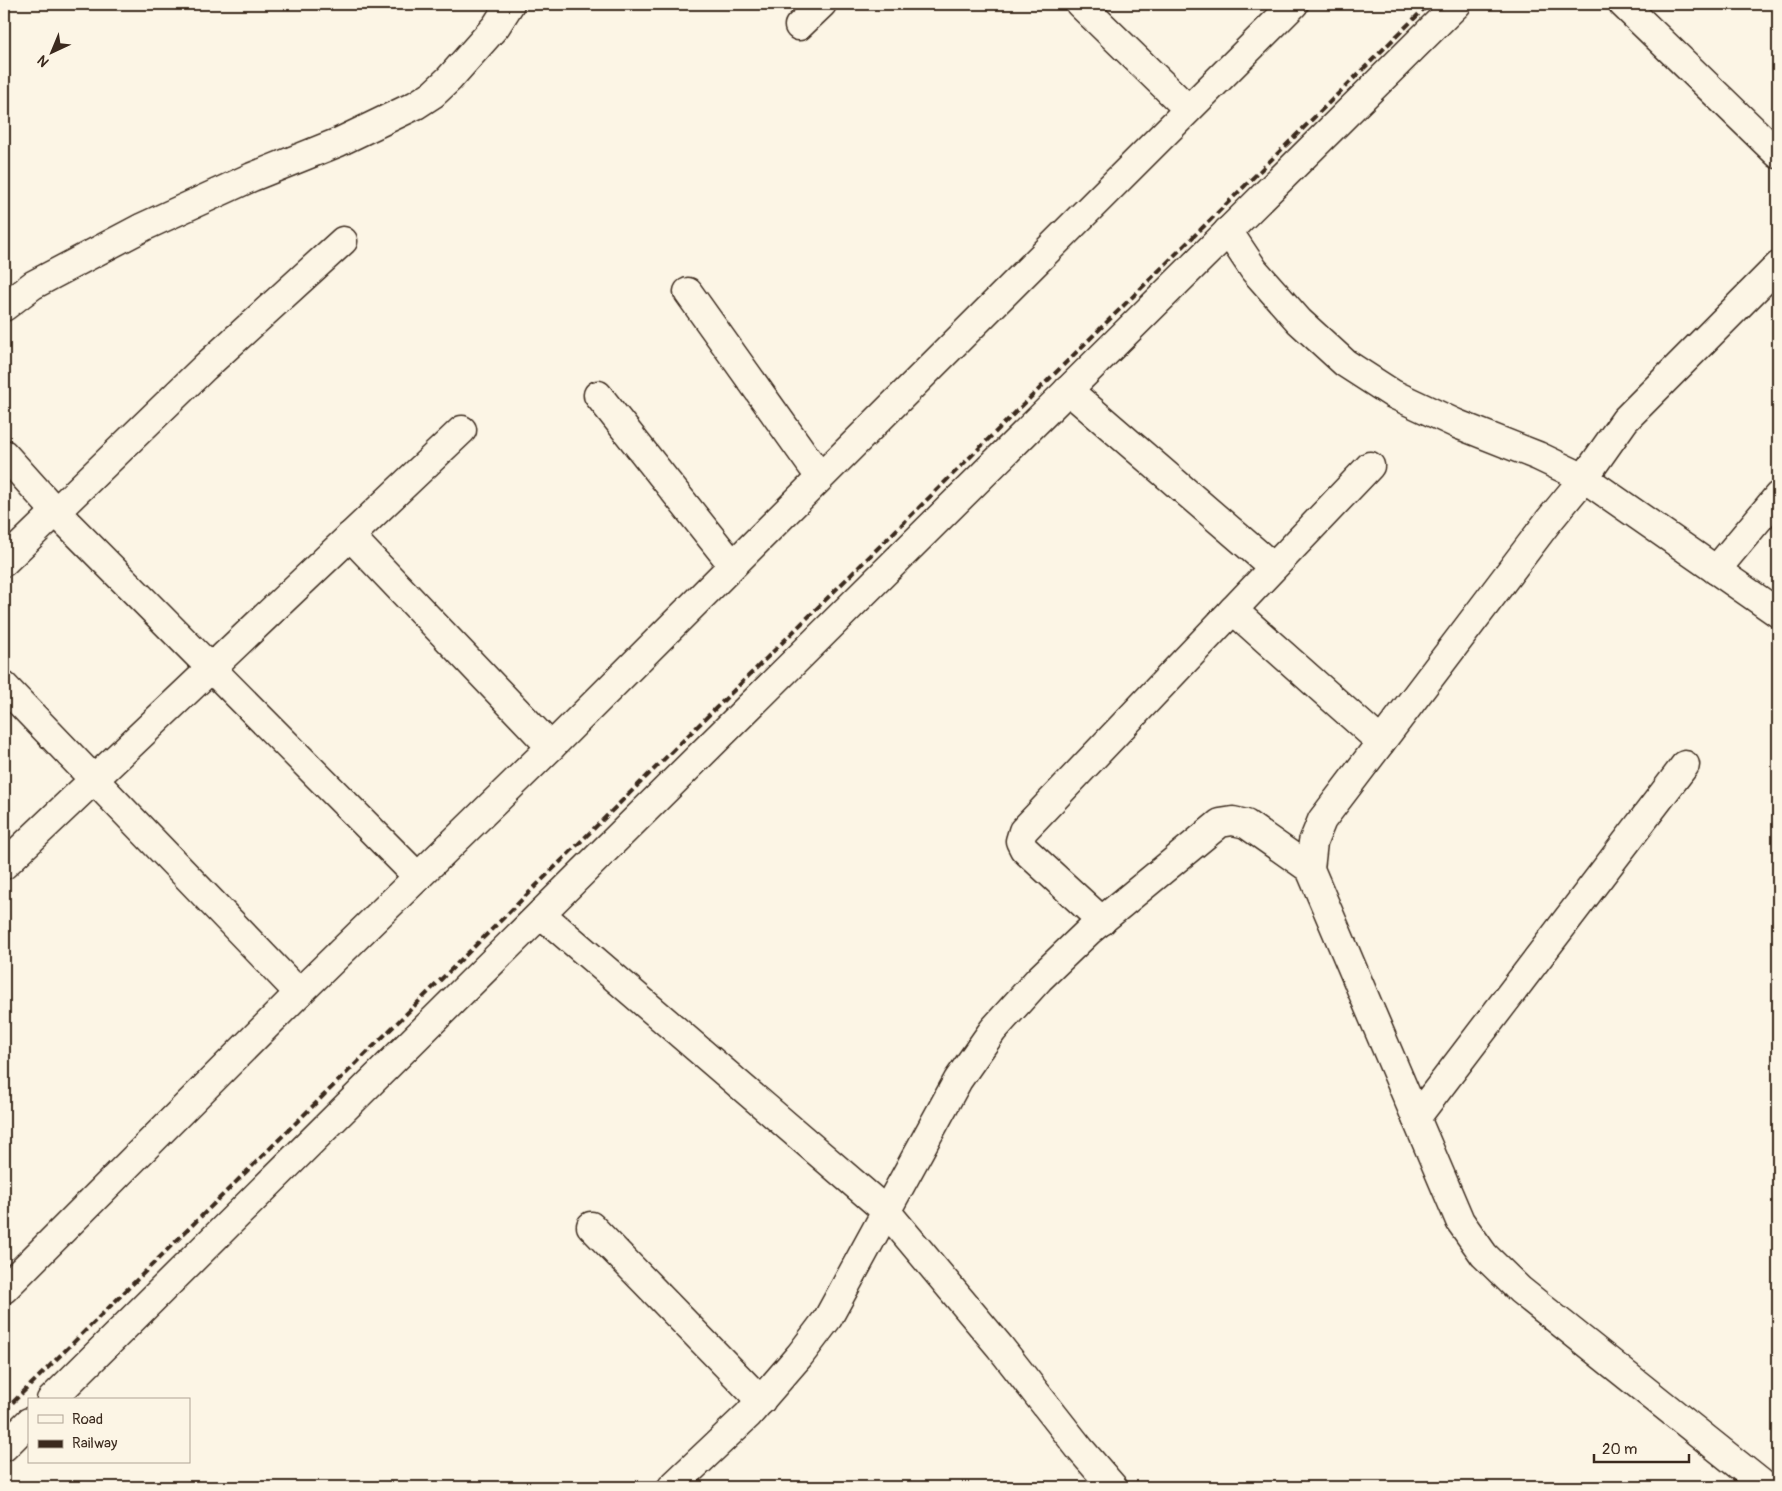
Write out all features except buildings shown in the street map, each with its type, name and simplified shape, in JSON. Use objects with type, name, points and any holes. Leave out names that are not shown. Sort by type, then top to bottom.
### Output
[{"type":"street","points":[[4,308],[33,285],[143,227],[252,177],[339,142],[416,105],[449,79],[496,26],[510,4]]},
{"type":"street","points":[[799,26],[822,4]]},
{"type":"street","points":[[1080,4],[1188,109]]},
{"type":"street","points":[[4,1289],[299,993],[551,747],[1294,4]]},
{"type":"street","points":[[53,1398],[1457,4]]},
{"type":"street","points":[[1624,4],[1778,154]]},
{"type":"street","points":[[1228,231],[1254,270],[1299,321],[1345,363],[1392,394],[1449,421],[1538,456],[1584,478],[1778,613]]},
{"type":"street","points":[[4,562],[205,367],[343,241]]},
{"type":"street","points":[[1766,1487],[1520,1290],[1484,1255],[1460,1221],[1310,869],[1313,842],[1322,820],[1547,523],[1584,478],[1626,420],[1778,266]]},
{"type":"street","points":[[688,292],[820,477]]},
{"type":"street","points":[[1068,390],[1273,568]]},
{"type":"street","points":[[598,395],[732,564]]},
{"type":"street","points":[[4,865],[462,430]]},
{"type":"street","points":[[4,454],[56,512],[418,876]]},
{"type":"street","points":[[1102,921],[1024,849],[1020,841],[1023,831],[1370,466]]},
{"type":"street","points":[[1716,570],[1778,496]]},
{"type":"street","points":[[350,536],[551,747]]},
{"type":"street","points":[[1233,610],[1381,742]]},
{"type":"street","points":[[4,686],[299,993]]},
{"type":"street","points":[[1416,1118],[1685,765]]},
{"type":"street","points":[[672,1487],[761,1401],[828,1318],[958,1080],[993,1030],[1039,979],[1102,921],[1220,823],[1232,821],[1246,824],[1310,869]]},
{"type":"street","points":[[541,914],[886,1211],[1000,1347],[1080,1449],[1113,1487]]},
{"type":"street","points":[[591,1226],[761,1401]]},
{"type":"street","points":[[4,1447],[28,1423]]},
{"type":"railway","points":[[4,1411],[1429,4]]}]
